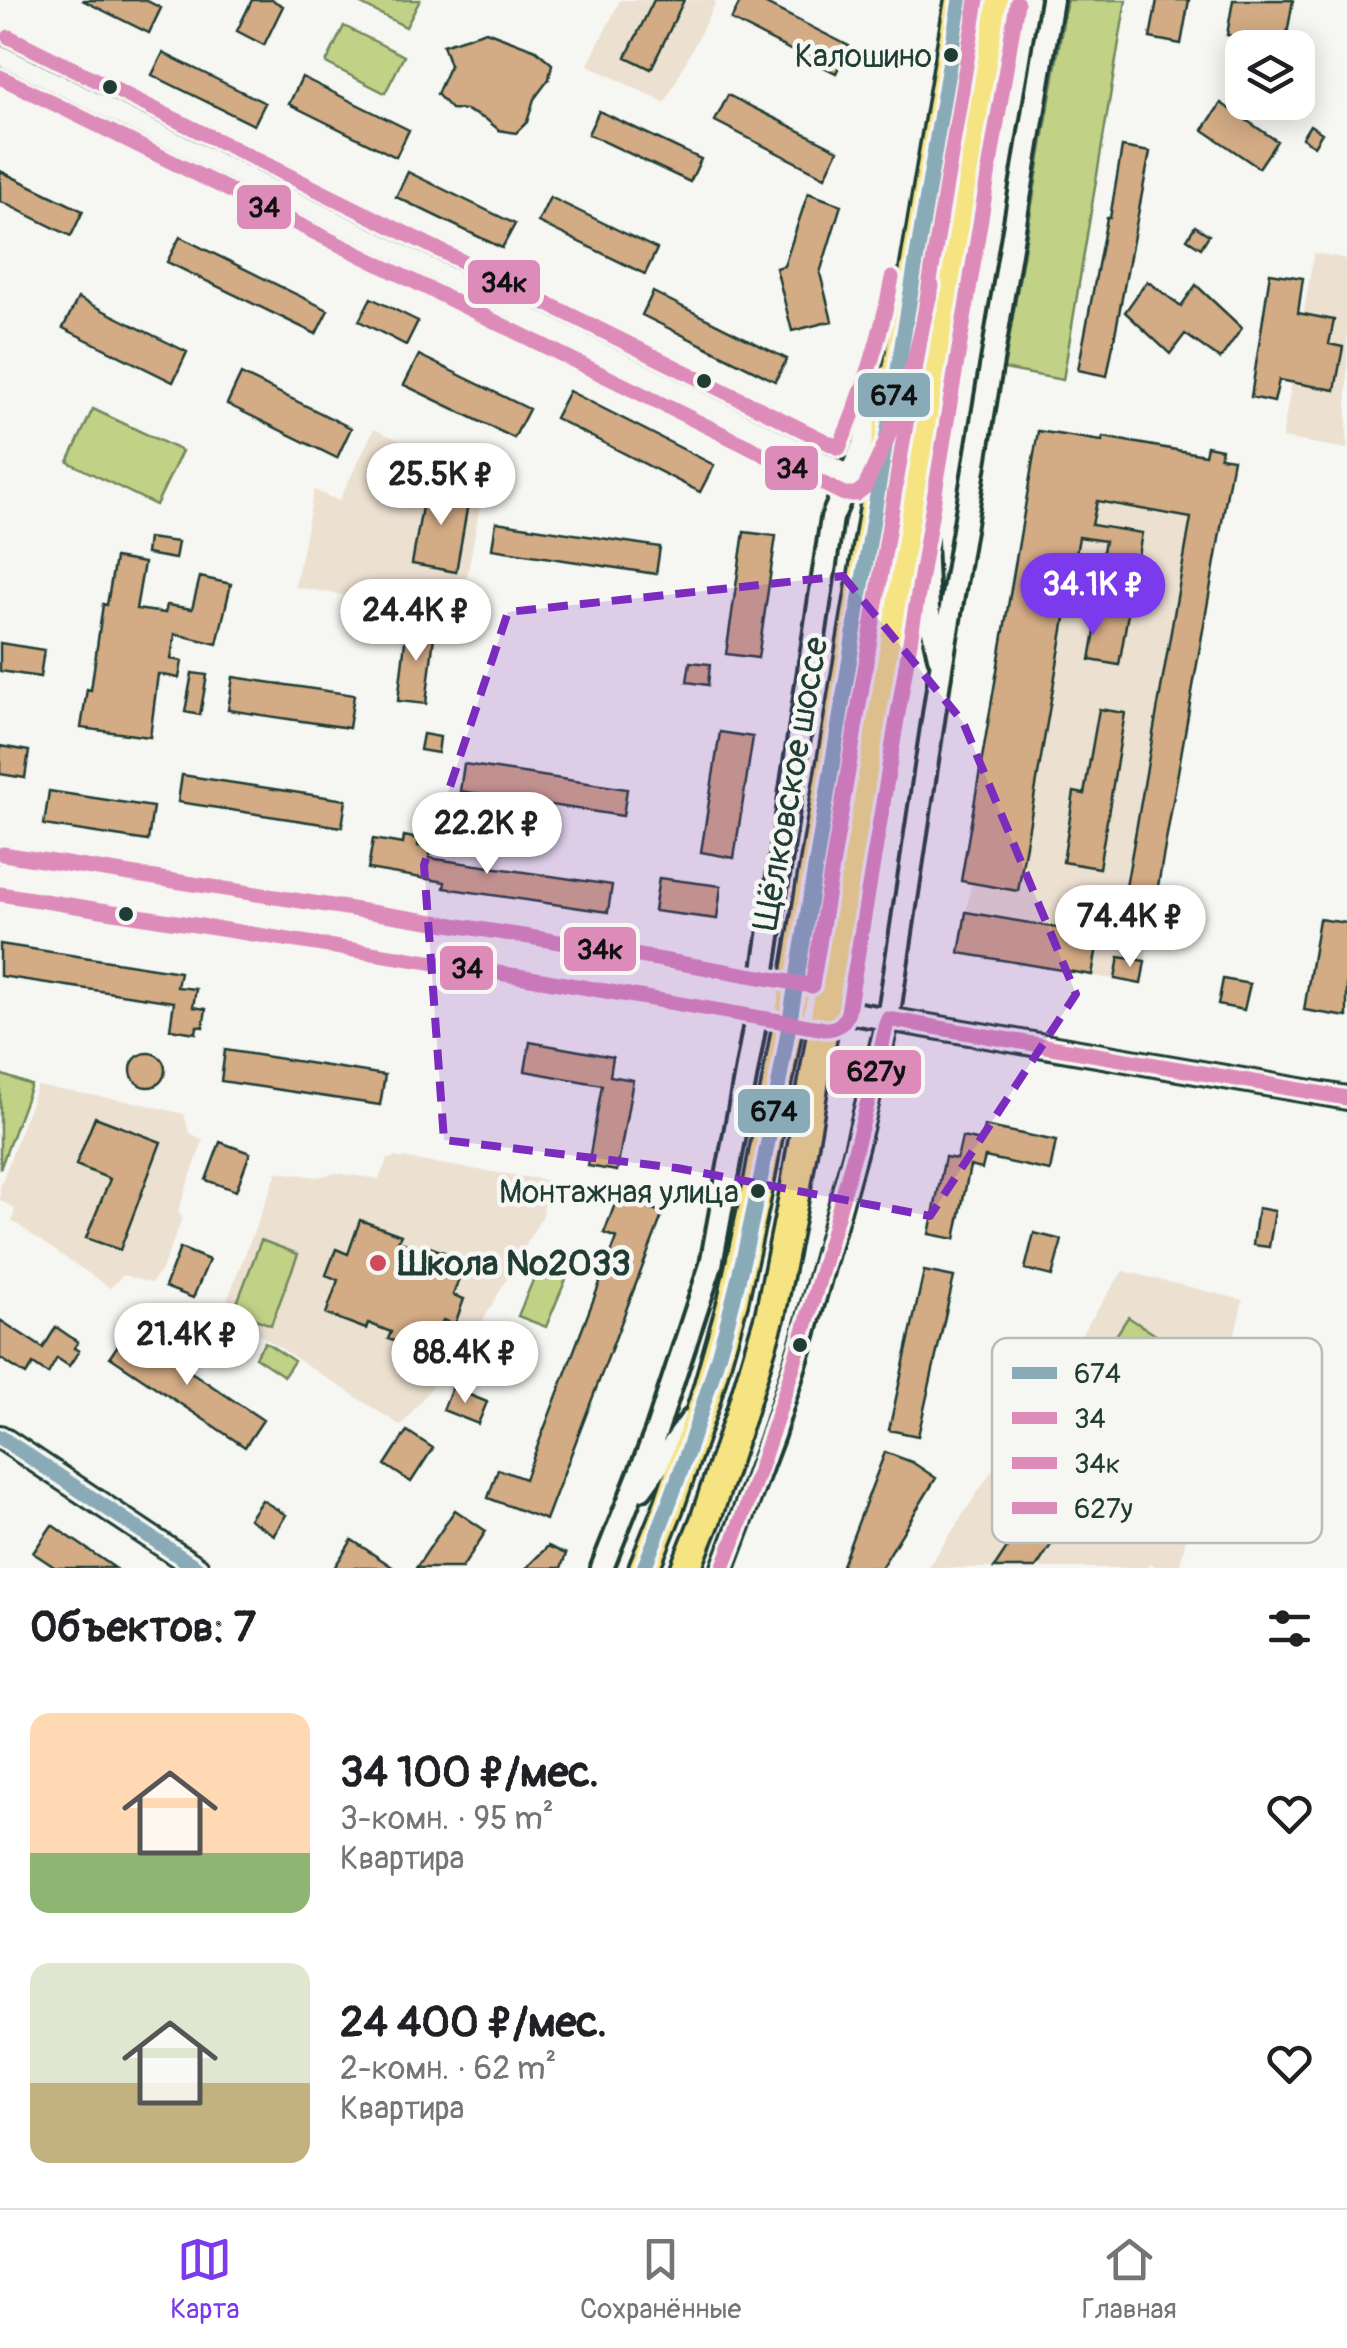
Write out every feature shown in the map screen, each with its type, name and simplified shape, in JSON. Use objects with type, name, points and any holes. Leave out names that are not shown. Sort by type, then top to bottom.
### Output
[{"type":"main road","name":"Щёлковское шоссе","points":[[644,1568],[704,1403],[733,1301],[758,1182],[792,1002],[960,0]]},
{"type":"main road","points":[[686,1568],[740,1416],[770,1316],[796,1191],[997,0]]},
{"type":"street","points":[[723,1568],[795,1364],[855,1153],[888,1019],[941,668],[1052,0]]},
{"type":"street","points":[[0,55],[849,475]]},
{"type":"street","points":[[602,1568],[656,1432],[711,1265],[760,996],[832,518],[864,443],[908,308]]},
{"type":"street","points":[[921,460],[928,609],[941,668]]},
{"type":"street","points":[[0,874],[515,955],[1347,1098]]},
{"type":"street","points":[[626,1511],[704,1403]]},
{"type":"street","points":[[0,1437],[197,1568]]},
{"type":"highlighted area","points":[[843,576],[963,722],[1076,994],[930,1216],[677,1168],[444,1140],[424,865],[508,612]]},
{"type":"shaded area","points":[[620,0],[716,2],[665,103],[588,65]]},
{"type":"shaded area","points":[[1314,253],[1347,259],[1347,449],[1282,438]]},
{"type":"shaded area","points":[[374,429],[485,479],[460,614],[295,587],[314,490],[339,501]]},
{"type":"shaded area","points":[[1038,431],[1097,440],[1087,500],[1173,514],[1195,497],[1202,454],[1207,446],[1222,449],[1221,457],[1233,459],[1141,984],[959,953],[971,884],[961,881]]},
{"type":"shaded area","points":[[37,1086],[184,1114],[189,1132],[203,1141],[178,1211],[182,1219],[162,1269],[151,1283],[123,1275],[110,1288],[12,1221],[15,1209],[0,1200],[0,1187]]},
{"type":"shaded area","name":"Школа №2033","points":[[394,1157],[546,1180],[543,1215],[481,1324],[401,1426],[223,1311],[277,1172],[317,1177],[336,1173],[379,1179],[387,1160]]},
{"type":"shaded area","points":[[1123,1271],[1243,1300],[1234,1338],[1079,1338]]},
{"type":"shaded area","points":[[992,1471],[992,1543],[1185,1543],[1179,1568],[1159,1568],[1150,1563],[1146,1568],[928,1568]]},
{"type":"green space","points":[[353,0],[420,0],[406,27]]},
{"type":"green space","points":[[1067,0],[1126,0],[1063,380],[1004,369]]},
{"type":"green space","points":[[344,26],[404,56],[385,93],[326,63]]},
{"type":"green space","points":[[93,409],[182,451],[156,505],[68,462]]},
{"type":"green space","points":[[0,1074],[31,1085],[0,1169]]},
{"type":"green space","points":[[261,1240],[298,1254],[271,1325],[234,1311]]},
{"type":"green space","points":[[541,1261],[569,1272],[546,1327],[518,1316]]},
{"type":"green space","points":[[1128,1317],[1161,1338],[1115,1338]]},
{"type":"green space","points":[[265,1342],[294,1361],[284,1376],[255,1357]]},
{"type":"building","points":[[82,0],[145,0],[161,8],[149,33]]},
{"type":"building","points":[[252,0],[272,0],[283,6],[264,45],[237,31]]},
{"type":"building","points":[[654,0],[684,0],[651,69],[626,57]]},
{"type":"building","points":[[741,0],[758,0],[849,46],[836,73],[731,20]]},
{"type":"building","points":[[1157,0],[1189,0],[1181,44],[1150,38]]},
{"type":"building","points":[[1233,0],[1293,0],[1288,30],[1228,30]]},
{"type":"building","points":[[486,31],[536,50],[552,64],[549,79],[534,99],[527,122],[516,133],[499,130],[466,110],[451,109],[437,94],[450,65],[443,45]]},
{"type":"building","points":[[163,53],[265,103],[254,125],[152,75]]},
{"type":"building","points":[[302,77],[409,130],[396,157],[289,104]]},
{"type":"building","points":[[728,95],[838,150],[825,177],[715,121]]},
{"type":"building","points":[[1221,103],[1225,106],[1225,120],[1246,120],[1277,141],[1259,168],[1203,130]]},
{"type":"building","points":[[599,111],[701,159],[690,182],[588,134]]},
{"type":"building","points":[[1310,125],[1322,133],[1314,146],[1302,138]]},
{"type":"building","points":[[1122,147],[1150,152],[1107,376],[1078,370]]},
{"type":"building","points":[[0,171],[83,211],[71,236],[0,201]]},
{"type":"building","points":[[408,172],[515,224],[502,248],[396,197]]},
{"type":"building","points":[[808,193],[841,205],[820,273],[832,321],[792,331],[776,268],[784,266]]},
{"type":"building","points":[[550,197],[657,249],[645,274],[538,222]]},
{"type":"building","points":[[1195,226],[1209,235],[1201,248],[1187,239]]},
{"type":"building","points":[[180,237],[328,310],[316,334],[167,262]]},
{"type":"building","points":[[1270,273],[1303,278],[1298,313],[1334,320],[1329,344],[1343,347],[1335,390],[1279,380],[1274,402],[1251,397]]},
{"type":"building","points":[[1147,281],[1181,306],[1196,285],[1242,328],[1220,359],[1185,334],[1170,354],[1125,312]]},
{"type":"building","points":[[653,292],[787,359],[775,381],[642,315]]},
{"type":"building","points":[[78,298],[187,352],[173,382],[63,328]]},
{"type":"building","points":[[371,298],[418,321],[406,345],[359,321]]},
{"type":"building","points":[[419,355],[529,409],[514,438],[404,385]]},
{"type":"building","points":[[241,374],[351,428],[337,458],[227,404]]},
{"type":"building","points":[[569,391],[714,465],[700,492],[555,418]]},
{"type":"building","points":[[1038,431],[1102,441],[1103,437],[1205,455],[1207,446],[1222,449],[1220,457],[1233,459],[1151,926],[1120,921],[1191,518],[1097,501],[1092,525],[1142,533],[1119,665],[1090,660],[1106,567],[1100,566],[1105,541],[1079,537],[1018,891],[961,881]]},
{"type":"building","points":[[426,484],[470,492],[456,572],[412,564]]},
{"type":"building","points":[[496,522],[660,547],[656,574],[492,549]]},
{"type":"building","points":[[744,532],[776,536],[758,658],[726,654]]},
{"type":"building","points":[[148,538],[178,542],[175,559],[146,554]]},
{"type":"building","points":[[115,558],[144,563],[136,609],[165,613],[167,605],[192,609],[200,577],[231,584],[217,644],[175,634],[171,659],[182,661],[179,678],[158,674],[150,737],[81,728]]},
{"type":"building","points":[[407,624],[435,628],[426,704],[398,701]]},
{"type":"building","points":[[0,643],[44,650],[40,677],[0,671]]},
{"type":"building","points":[[690,662],[710,664],[708,685],[687,682]]},
{"type":"building","points":[[192,673],[207,675],[200,715],[185,712]]},
{"type":"building","points":[[233,677],[354,695],[349,728],[228,710]]},
{"type":"building","points":[[1099,709],[1125,713],[1099,868],[1063,862],[1074,792],[1084,794]]},
{"type":"building","points":[[720,732],[753,737],[734,858],[701,852]]},
{"type":"building","points":[[423,734],[440,737],[438,753],[420,750]]},
{"type":"building","points":[[0,746],[29,751],[25,778],[0,774]]},
{"type":"building","points":[[464,764],[627,789],[623,816],[460,791]]},
{"type":"building","points":[[182,775],[346,800],[342,827],[178,802]]},
{"type":"building","points":[[49,791],[153,807],[148,841],[44,825]]},
{"type":"building","points":[[404,836],[419,839],[418,846],[431,848],[429,858],[612,885],[608,912],[444,888],[445,882],[368,869],[373,839],[403,844]]},
{"type":"building","points":[[659,878],[721,886],[717,919],[654,911]]},
{"type":"building","points":[[966,912],[1099,935],[1092,975],[959,953]]},
{"type":"building","points":[[1319,919],[1347,923],[1347,1017],[1304,1010]]},
{"type":"building","points":[[0,944],[180,972],[177,987],[196,989],[193,1007],[206,1009],[203,1027],[197,1026],[196,1033],[170,1029],[174,1002],[0,976]]},
{"type":"building","points":[[1119,957],[1145,961],[1141,984],[1115,979]]},
{"type":"building","points":[[1223,979],[1250,984],[1244,1010],[1218,1005]]},
{"type":"building","points":[[530,1042],[613,1057],[610,1076],[633,1080],[617,1171],[588,1166],[602,1085],[525,1071]]},
{"type":"building","points":[[225,1050],[385,1075],[380,1105],[221,1081]]},
{"type":"building","points":[[148,1053],[160,1058],[165,1070],[160,1082],[148,1087],[136,1082],[131,1070],[136,1058]]},
{"type":"building","points":[[95,1117],[161,1142],[120,1250],[86,1238],[110,1179],[76,1165]]},
{"type":"building","points":[[984,1126],[1056,1141],[1050,1171],[985,1157],[982,1169],[970,1166],[955,1239],[929,1234],[945,1157],[957,1159],[962,1137],[981,1141]]},
{"type":"building","points":[[220,1142],[250,1153],[236,1191],[206,1180]]},
{"type":"building","points":[[618,1196],[663,1213],[546,1520],[488,1498],[498,1469],[525,1479],[617,1238],[604,1233]]},
{"type":"building","points":[[1258,1208],[1275,1211],[1269,1247],[1253,1245]]},
{"type":"building","points":[[360,1220],[401,1235],[398,1241],[466,1260],[453,1295],[464,1299],[455,1324],[443,1320],[431,1354],[388,1339],[391,1332],[368,1323],[366,1329],[326,1314],[338,1280],[326,1275],[336,1249],[348,1254]]},
{"type":"building","points":[[1034,1233],[1062,1240],[1052,1276],[1025,1269]]},
{"type":"building","points":[[180,1248],[209,1260],[193,1298],[165,1287]]},
{"type":"building","points":[[924,1271],[954,1277],[918,1436],[889,1430]]},
{"type":"building","points":[[0,1320],[43,1348],[56,1327],[78,1342],[74,1348],[79,1351],[69,1366],[57,1358],[48,1374],[33,1364],[26,1375],[0,1358]]},
{"type":"building","points":[[128,1330],[263,1420],[245,1447],[110,1357]]},
{"type":"building","points":[[452,1388],[487,1402],[478,1424],[443,1410]]},
{"type":"building","points":[[407,1431],[433,1448],[411,1482],[385,1465]]},
{"type":"building","points":[[885,1452],[912,1462],[936,1478],[881,1568],[841,1568]]},
{"type":"building","points":[[262,1500],[286,1515],[274,1535],[249,1519]]},
{"type":"building","points":[[455,1510],[486,1531],[462,1568],[416,1568]]},
{"type":"building","points":[[52,1525],[115,1568],[56,1568],[33,1553]]},
{"type":"building","points":[[352,1540],[394,1568],[334,1568]]},
{"type":"building","points":[[1011,1543],[1052,1543],[1036,1568],[994,1568]]},
{"type":"building","points":[[548,1546],[566,1554],[561,1568],[526,1568]]},
{"type":"transit line","name":"674","points":[[644,1568],[714,1369],[761,1177],[960,0]]},
{"type":"transit line","name":"34к","points":[[3,854],[812,986],[977,0]]},
{"type":"transit line","name":"34","points":[[0,894],[825,1029],[840,1025],[848,1012],[1017,3]]},
{"type":"transit line","name":"34к","points":[[9,37],[839,448],[870,364],[892,278]]},
{"type":"transit line","name":"34","points":[[0,77],[844,494],[856,494],[865,487],[888,437],[914,361],[932,286]]},
{"type":"transit line","name":"627у","points":[[723,1568],[806,1324],[888,1019],[1347,1098]]},
{"type":"transit line","name":"674","points":[[0,1437],[197,1568]]},
{"type":"place","name":"Калошино","points":[[951,55]]},
{"type":"place","name":"Монтажная улица","points":[[758,1191]]},
{"type":"place","name":"Школа №2033","points":[[378,1263]]}]
